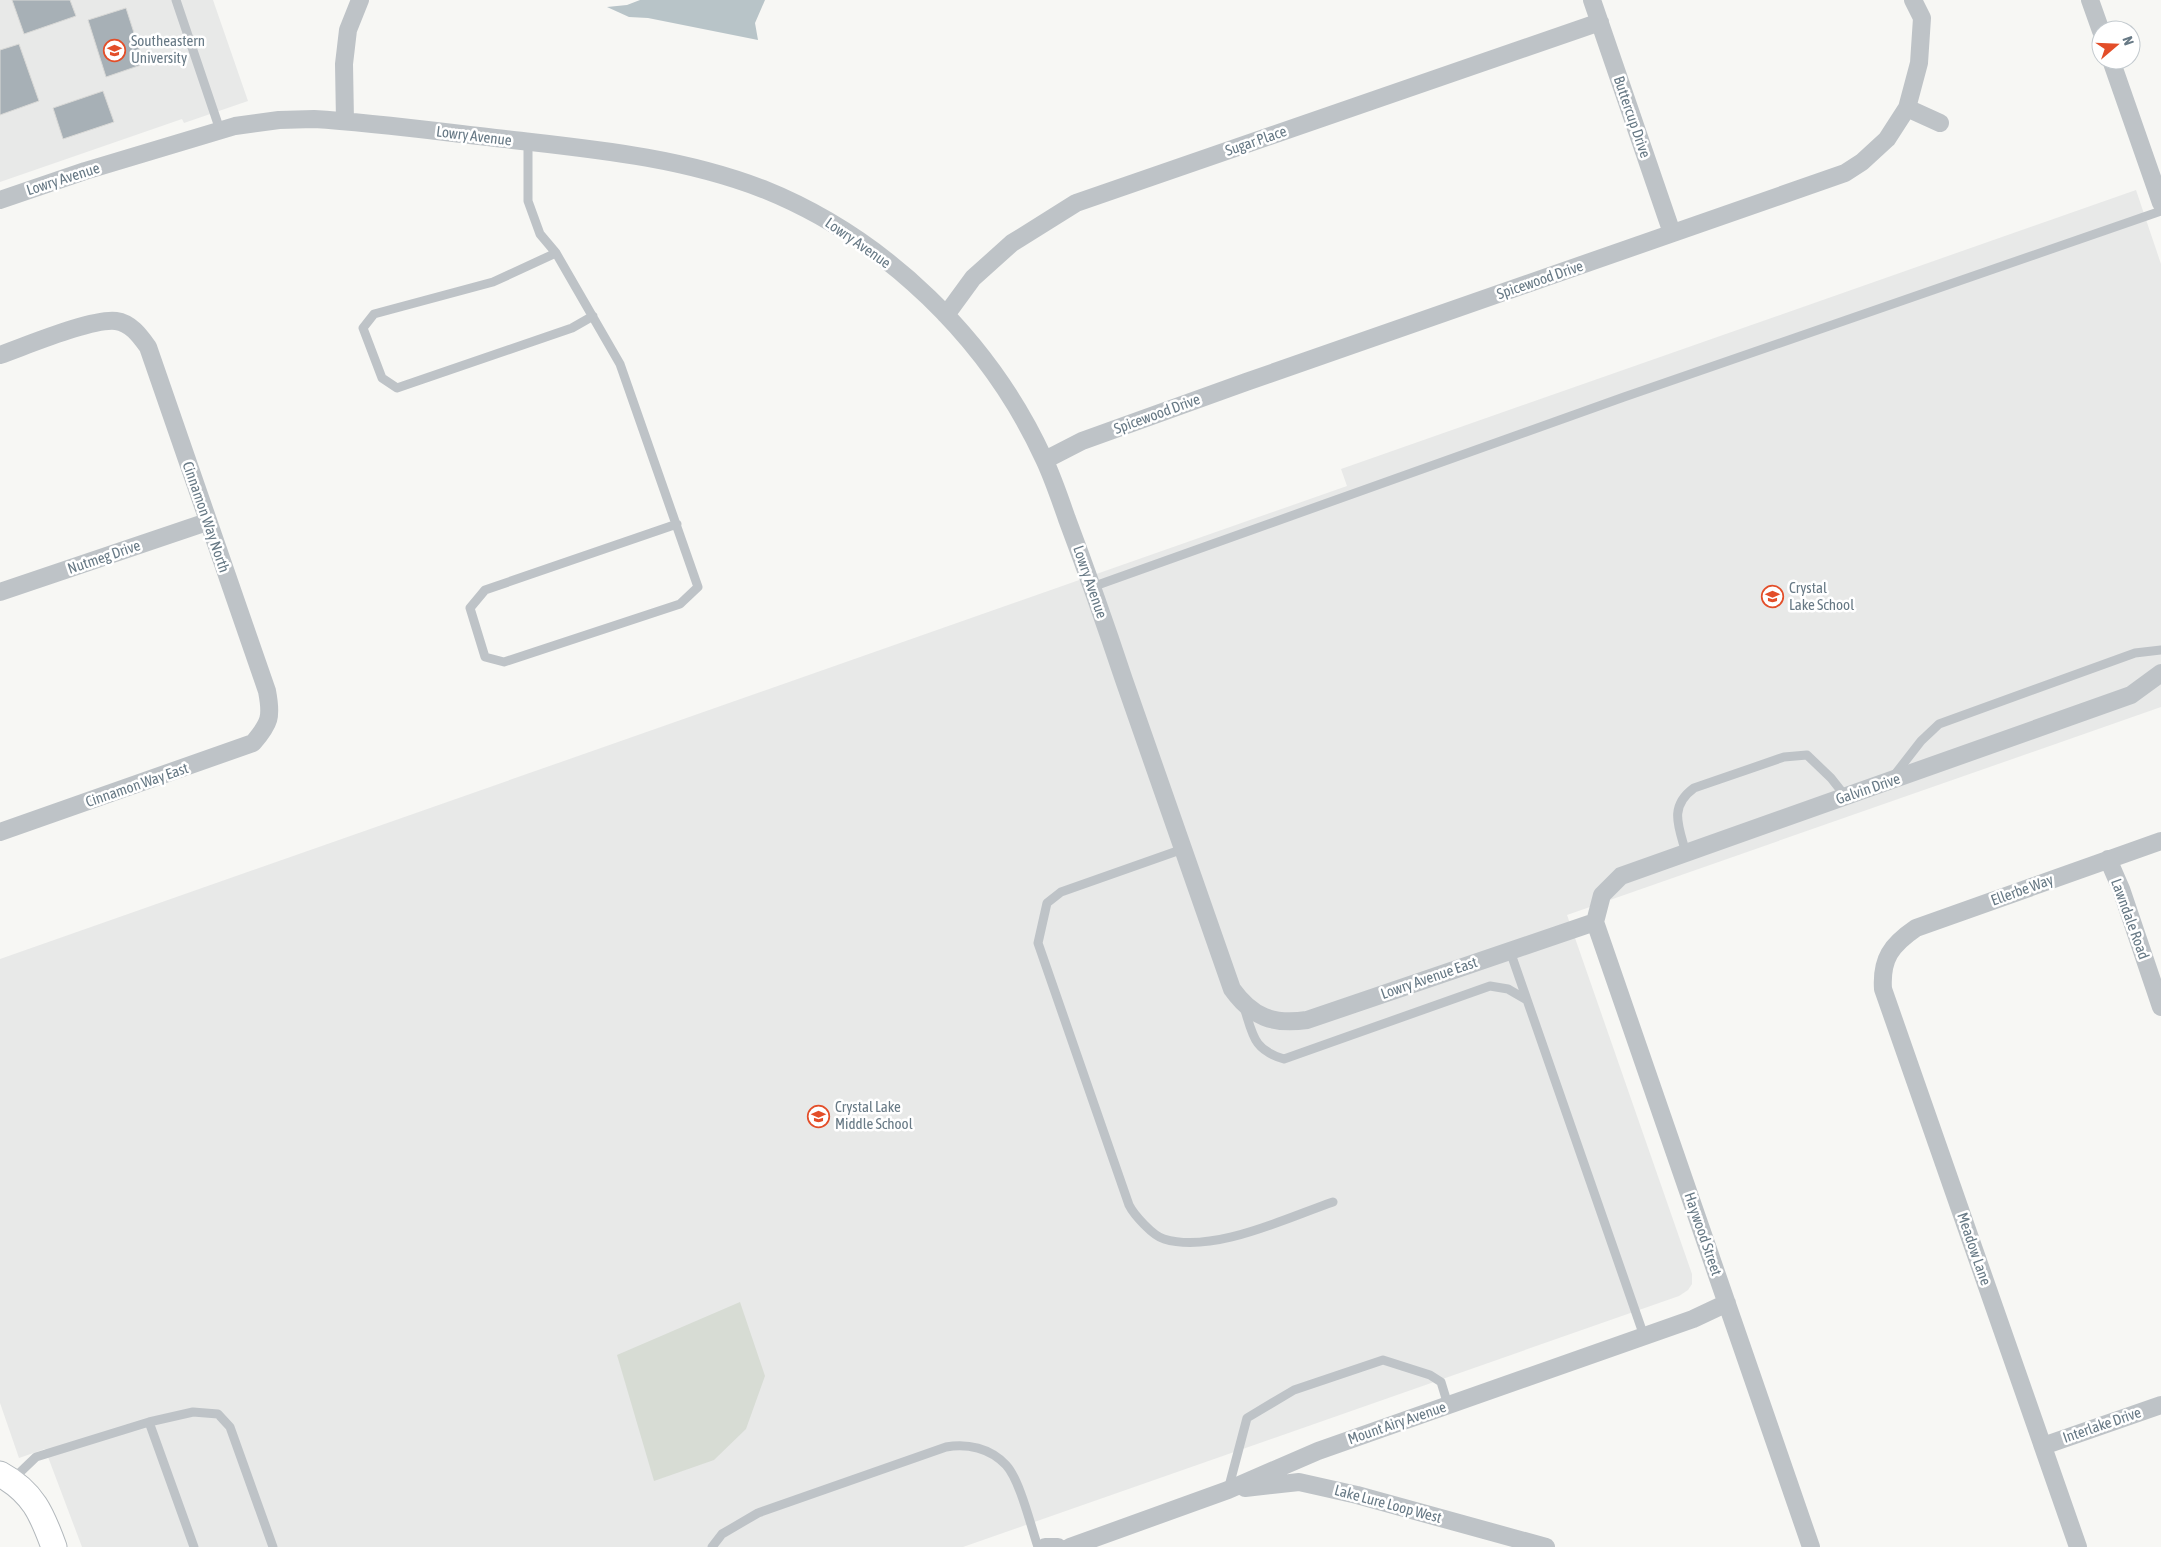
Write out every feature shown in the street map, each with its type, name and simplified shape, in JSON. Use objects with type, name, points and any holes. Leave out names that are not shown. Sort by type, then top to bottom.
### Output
[{"type":"street","points":[[345,121],[344,64],[348,30],[360,0]]},
{"type":"street","name":"Buttercup Drive","points":[[1592,0],[1672,233]]},
{"type":"street","name":"Spicewood Drive","points":[[1045,460],[1091,437],[1845,173],[1862,162],[1887,139],[1908,108],[1919,63],[1922,18],[1913,0]]},
{"type":"street","points":[[2090,0],[2097,20]]},
{"type":"street","name":"Sugar Place","points":[[946,315],[974,278],[1012,243],[1076,204],[1600,22]]},
{"type":"street","points":[[2114,70],[2161,203]]},
{"type":"street","points":[[1908,108],[1940,123]]},
{"type":"street","name":"Lowry Avenue","points":[[0,200],[235,126],[279,120],[345,121],[664,160],[762,189],[822,218],[864,243],[907,278],[946,315],[982,357],[1007,393],[1045,460],[1092,587],[1232,989],[1243,1004],[1262,1016]]},
{"type":"street","name":"Cinnamon Way North","points":[[0,355],[95,322],[117,321],[134,329],[148,347],[267,691],[270,707],[267,727]]},
{"type":"street","name":"Nutmeg Drive","points":[[0,592],[207,522]]},
{"type":"street","name":"Galvin Drive","points":[[1595,922],[1602,895],[1621,876],[2131,695],[2161,673]]},
{"type":"street","name":"Cinnamon Way East","points":[[0,832],[253,743],[267,727]]},
{"type":"street","name":"Ellerbe Way","points":[[1891,951],[1902,937],[1916,928],[2161,841]]},
{"type":"street","name":"Lawndale Road","points":[[2108,859],[2121,889],[2161,1007]]},
{"type":"street","name":"Lowry Avenue East","points":[[1262,1016],[1285,1023],[1307,1020],[1595,922]]},
{"type":"street","name":"Haywood Street","points":[[1595,922],[1811,1547]]},
{"type":"street","name":"Meadow Lane","points":[[1891,951],[1882,970],[1883,989],[2078,1547]]},
{"type":"street","name":"Mount Airy Avenue","points":[[1070,1547],[1228,1490],[1318,1451],[1693,1319],[1727,1303]]},
{"type":"street","name":"Interlake Drive","points":[[2043,1446],[2161,1405]]},
{"type":"street","points":[[6,1477],[40,1509],[54,1547]]},
{"type":"street","name":"Lake Lure Loop West","points":[[1228,1490],[1299,1482],[1357,1495],[1546,1547]]},
{"type":"street","points":[[1044,1547],[1058,1547]]},
{"type":"lane","points":[[176,0],[220,130]]},
{"type":"lane","points":[[528,142],[528,201],[540,234],[556,253],[620,364],[677,524],[698,586],[680,604],[504,662],[485,657],[470,608],[485,590],[677,524]]},
{"type":"lane","points":[[1092,587],[1615,401],[2161,211]]},
{"type":"lane","points":[[556,253],[493,282],[374,314],[363,328],[382,378],[397,388],[414,383],[572,328],[592,316]]},
{"type":"lane","points":[[1890,781],[1921,741],[1939,724],[2135,653],[2161,650]]},
{"type":"lane","points":[[1686,853],[1678,825],[1678,806],[1682,796],[1694,788],[1784,757],[1806,756],[1832,778],[1846,797]]},
{"type":"lane","points":[[1183,849],[1061,892],[1047,903],[1038,943],[1129,1205],[1134,1215],[1162,1239],[1190,1243],[1233,1236],[1333,1202]]},
{"type":"lane","points":[[1510,951],[1644,1336]]},
{"type":"lane","points":[[1243,1004],[1255,1041],[1268,1054],[1284,1058],[1490,986],[1508,989],[1527,1000]]},
{"type":"lane","points":[[1228,1490],[1247,1418],[1294,1390],[1383,1360],[1430,1375],[1440,1382],[1448,1405]]},
{"type":"lane","points":[[6,1477],[36,1457],[149,1422],[193,1412],[218,1414],[230,1427],[272,1547]]},
{"type":"lane","points":[[149,1422],[194,1547]]},
{"type":"lane","points":[[712,1547],[722,1534],[758,1514],[946,1447],[963,1444],[986,1451],[1006,1465],[1020,1494],[1038,1547]]},
{"type":"shaded area","name":"Southeastern University","points":[[0,0],[213,0],[248,101],[184,123],[182,119],[0,182]]},
{"type":"shaded area","points":[[640,0],[765,0],[755,23],[758,40],[648,18],[629,17],[607,7],[627,5]]},
{"type":"shaded area","name":"Crystal Lake Middle School","points":[[2136,190],[2161,264],[2161,707],[1567,915],[1692,1274],[1692,1284],[1688,1290],[1679,1296],[963,1547],[82,1547],[45,1449],[19,1458],[0,1403],[0,959],[1347,486],[1341,469]]},
{"type":"shaded area","points":[[740,1302],[765,1376],[746,1429],[714,1460],[654,1481],[617,1355]]},
{"type":"building","points":[[12,0],[70,0],[76,16],[24,34]]},
{"type":"building","points":[[126,8],[144,64],[106,77],[88,20]]},
{"type":"building","points":[[19,44],[39,101],[0,115],[0,50]]},
{"type":"building","points":[[103,91],[114,122],[63,139],[53,108]]},
{"type":"place","name":"Southeastern University","points":[[115,50]]},
{"type":"place","name":"Crystal Lake School","points":[[1773,597]]},
{"type":"place","name":"Crystal Lake Middle School","points":[[819,1116]]}]
